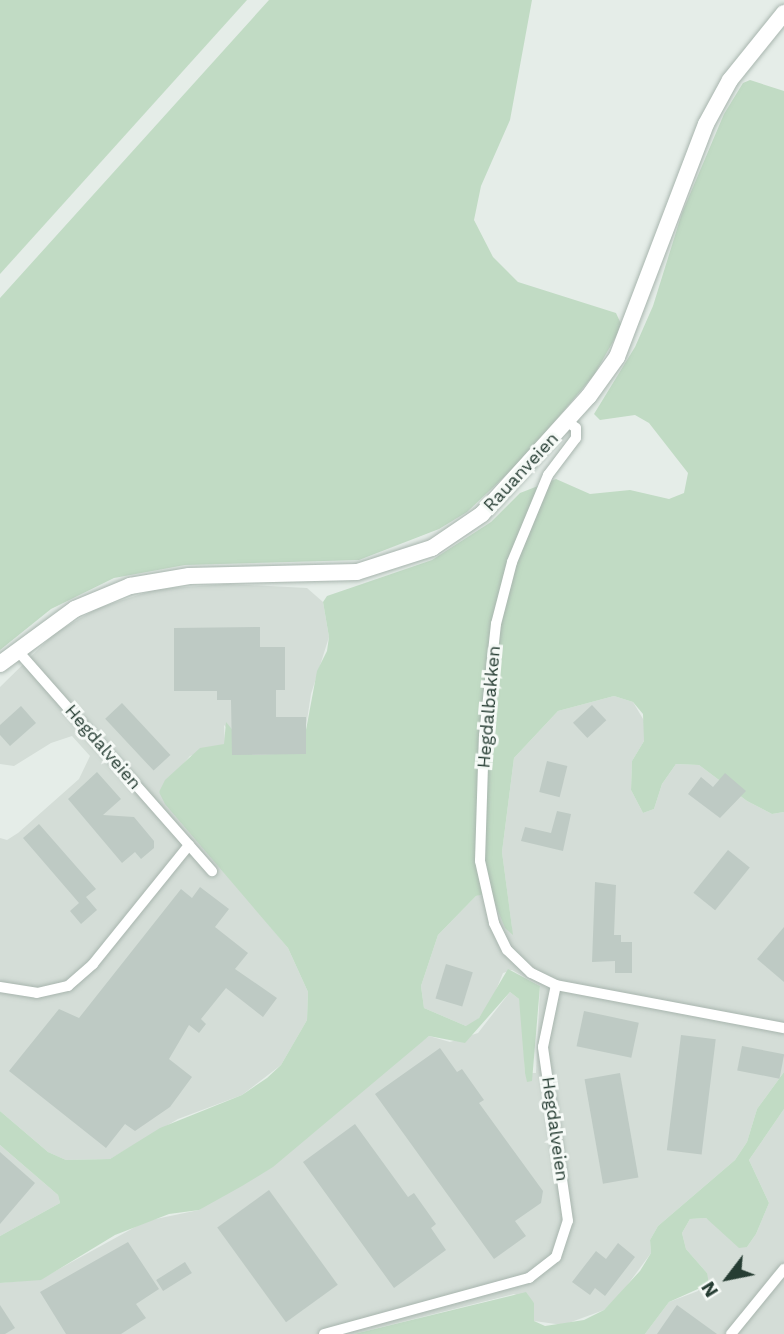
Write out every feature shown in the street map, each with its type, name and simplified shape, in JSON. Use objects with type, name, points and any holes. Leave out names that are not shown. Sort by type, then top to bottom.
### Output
[{"type":"main road","name":"Rauanveien","points":[[0,664],[85,604],[151,581],[189,576],[341,574],[415,555],[482,514],[567,421],[625,342],[688,166],[722,94],[784,13]]},
{"type":"street","name":"Hegdalbakken","points":[[556,985],[531,973],[507,950],[494,923],[480,862],[484,736],[496,624],[512,562],[548,475],[576,438],[576,428],[567,421]]},
{"type":"street","name":"Hegdalveien","points":[[17,650],[212,872]]},
{"type":"street","points":[[0,987],[37,993],[68,986],[93,964],[189,845]]},
{"type":"street","name":"Hegdalveien","points":[[324,1334],[529,1278],[556,1257],[568,1222],[543,1047],[556,985]]},
{"type":"street","points":[[556,985],[784,1028]]},
{"type":"street","points":[[732,1334],[784,1269]]},
{"type":"shaded area","points":[[227,584],[307,588],[323,602],[329,637],[311,694],[303,746],[290,757],[253,755],[224,725],[225,744],[190,756],[159,792],[288,948],[308,992],[307,1020],[281,1065],[242,1095],[178,1119],[110,1159],[66,1160],[48,1152],[0,1111],[0,838],[7,840],[18,833],[79,779],[90,756],[72,736],[51,743],[14,766],[0,764],[0,687],[55,633],[98,608],[157,589]]},
{"type":"shaded area","points":[[614,696],[633,702],[646,724],[644,741],[632,761],[631,790],[643,813],[654,809],[662,784],[676,764],[699,765],[747,801],[772,814],[784,812],[784,1072],[757,1109],[747,1142],[735,1160],[658,1226],[650,1240],[651,1253],[623,1291],[604,1310],[563,1325],[534,1321],[534,1303],[514,1294],[354,1334],[0,1334],[0,1283],[41,1279],[146,1221],[199,1210],[429,1036],[450,1042],[478,1033],[510,992],[519,999],[522,1014],[525,1073],[536,1073],[540,986],[512,970],[503,973],[492,1000],[473,1026],[466,1026],[424,1008],[421,986],[438,935],[476,896],[484,893],[494,901],[512,928],[502,852],[514,758],[558,711]]},
{"type":"shaded area","points":[[784,1109],[784,1334],[645,1334],[669,1302],[698,1291],[707,1273],[686,1249],[682,1233],[690,1219],[706,1218],[747,1247],[756,1234],[769,1203],[749,1160]]},
{"type":"shaded area","points":[[0,1145],[58,1195],[60,1203],[0,1236]]},
{"type":"green space","points":[[0,0],[247,0],[0,274]]},
{"type":"green space","points":[[269,0],[532,0],[510,120],[481,186],[474,220],[493,257],[518,282],[616,313],[622,326],[594,375],[522,460],[467,512],[439,529],[359,560],[185,565],[114,578],[51,609],[0,650],[0,298]]},
{"type":"green space","points":[[750,80],[784,91],[784,812],[772,814],[747,801],[699,765],[676,764],[662,784],[654,809],[643,813],[631,790],[632,761],[644,741],[643,714],[633,702],[614,696],[558,711],[514,758],[502,852],[513,935],[505,928],[494,901],[484,894],[476,896],[438,935],[421,986],[424,1008],[466,1026],[479,1018],[508,969],[540,986],[532,1081],[527,1082],[525,1073],[519,999],[510,992],[465,1043],[429,1036],[273,1167],[242,1186],[199,1210],[169,1214],[115,1235],[41,1280],[0,1283],[0,1236],[60,1203],[58,1195],[0,1145],[0,1111],[48,1152],[66,1160],[110,1159],[160,1128],[242,1095],[267,1078],[281,1065],[307,1020],[308,992],[288,948],[165,804],[159,792],[165,780],[200,748],[224,744],[226,722],[253,755],[297,753],[303,746],[317,671],[327,651],[329,637],[323,602],[327,596],[432,560],[491,522],[520,493],[556,479],[590,494],[630,490],[669,499],[684,493],[688,473],[649,423],[635,415],[600,420],[594,414],[635,347],[653,306],[682,213],[724,114],[743,83]]},
{"type":"green space","points":[[784,1072],[784,1109],[749,1160],[769,1203],[756,1234],[747,1247],[739,1248],[706,1218],[690,1219],[682,1233],[686,1249],[707,1273],[709,1284],[669,1302],[645,1334],[354,1334],[526,1292],[534,1303],[534,1321],[545,1326],[584,1320],[604,1310],[640,1271],[651,1253],[650,1240],[658,1226],[735,1160],[747,1142],[757,1109]]},
{"type":"building","points":[[260,627],[260,647],[285,647],[285,690],[276,690],[276,717],[306,717],[306,754],[232,755],[231,700],[217,700],[217,691],[174,691],[174,628]]},
{"type":"building","points":[[122,703],[170,755],[154,771],[105,719]]},
{"type":"building","points":[[592,705],[606,720],[587,738],[573,723]]},
{"type":"building","points":[[21,706],[36,723],[10,746],[0,735],[0,725]]},
{"type":"building","points":[[547,761],[567,766],[560,797],[539,792]]},
{"type":"building","points":[[97,772],[121,799],[103,815],[134,817],[154,841],[154,848],[141,859],[135,852],[122,863],[68,799]]},
{"type":"building","points":[[725,773],[746,791],[720,818],[688,794],[701,777],[713,787]]},
{"type":"building","points":[[557,811],[571,814],[563,851],[521,841],[525,827],[551,833]]},
{"type":"building","points":[[39,824],[96,889],[86,897],[97,910],[81,924],[70,911],[79,903],[23,838]]},
{"type":"building","points":[[728,850],[750,868],[715,910],[693,893]]},
{"type":"building","points":[[595,882],[616,885],[614,935],[621,935],[621,942],[632,942],[632,973],[615,973],[615,961],[592,962]]},
{"type":"building","points":[[200,887],[229,909],[215,927],[248,953],[235,969],[277,998],[263,1017],[226,988],[201,1019],[206,1024],[199,1033],[189,1025],[169,1059],[192,1077],[170,1107],[135,1131],[125,1124],[106,1148],[9,1071],[59,1009],[79,1018],[181,889],[192,898]]},
{"type":"building","points":[[784,927],[784,982],[757,959]]},
{"type":"building","points":[[446,964],[473,972],[462,1007],[435,998]]},
{"type":"building","points":[[584,1011],[639,1023],[631,1058],[577,1046]]},
{"type":"building","points":[[681,1035],[716,1039],[702,1154],[667,1150]]},
{"type":"building","points":[[742,1046],[784,1054],[779,1079],[737,1071]]},
{"type":"building","points":[[440,1048],[457,1072],[462,1069],[484,1100],[479,1103],[543,1191],[541,1203],[515,1221],[526,1236],[494,1259],[375,1094]]},
{"type":"building","points":[[620,1073],[638,1177],[603,1184],[585,1079]]},
{"type":"building","points":[[355,1124],[408,1197],[414,1193],[436,1224],[431,1228],[446,1250],[394,1288],[303,1162]]},
{"type":"building","points":[[0,1152],[35,1183],[0,1224]]},
{"type":"building","points":[[269,1190],[338,1285],[286,1322],[217,1228]]},
{"type":"building","points":[[128,1242],[159,1289],[136,1304],[146,1318],[121,1334],[66,1334],[40,1292]]},
{"type":"building","points":[[618,1243],[635,1257],[605,1296],[595,1288],[590,1295],[572,1282],[596,1251],[606,1259]]},
{"type":"building","points":[[185,1262],[192,1273],[163,1291],[156,1280]]},
{"type":"building","points":[[0,1305],[15,1328],[5,1334],[0,1334]]},
{"type":"building","points":[[677,1305],[717,1334],[657,1334]]}]
